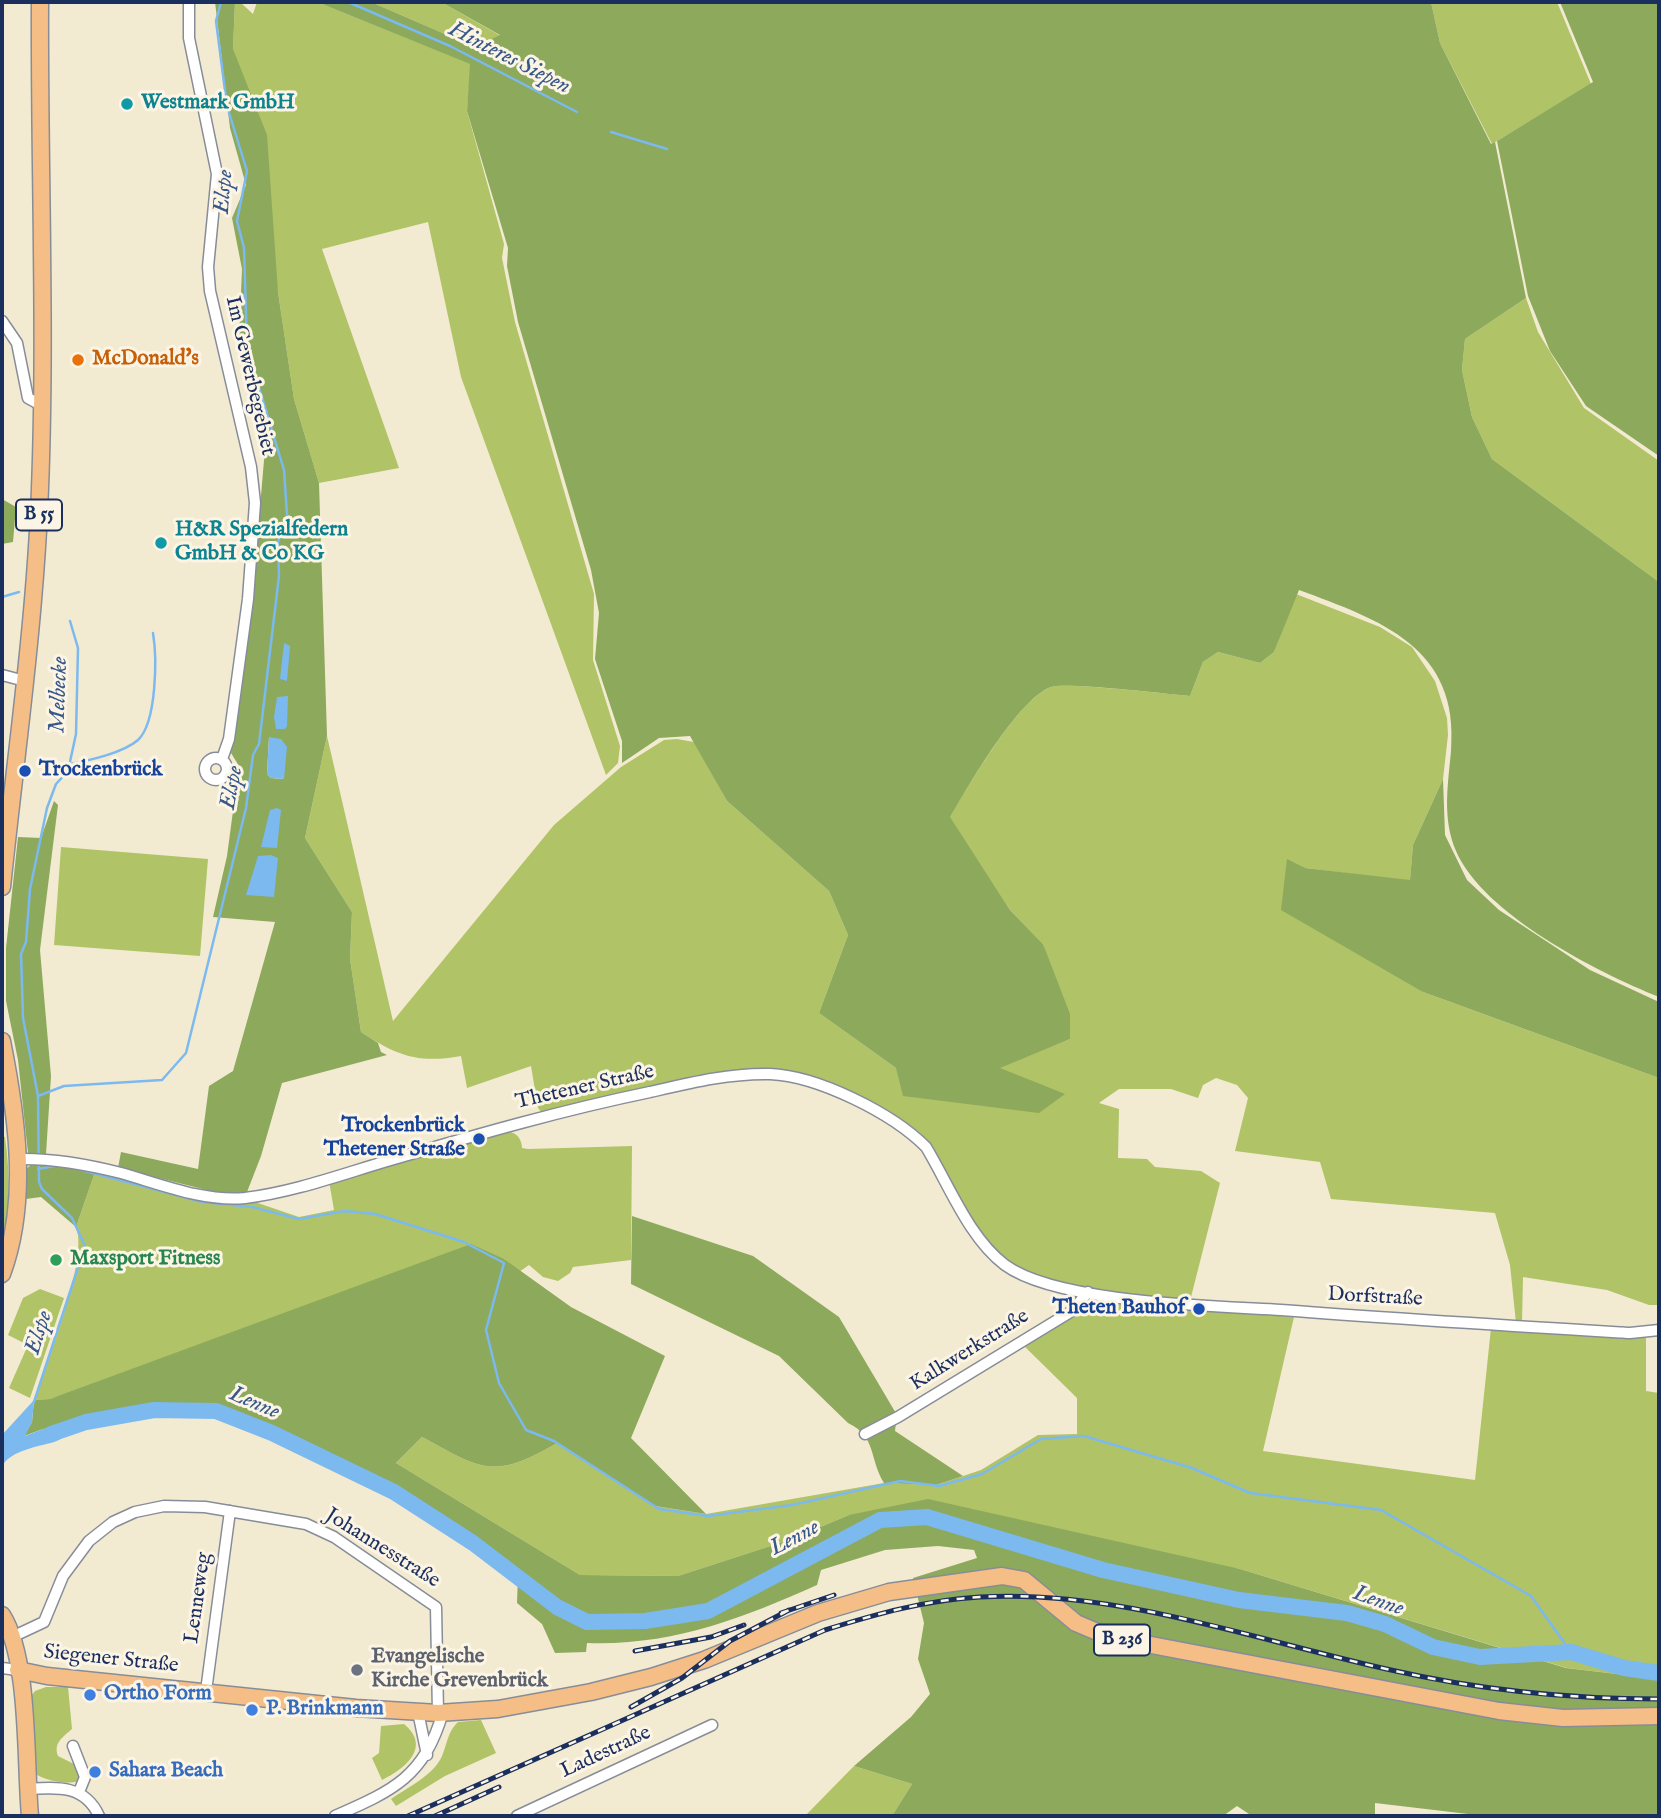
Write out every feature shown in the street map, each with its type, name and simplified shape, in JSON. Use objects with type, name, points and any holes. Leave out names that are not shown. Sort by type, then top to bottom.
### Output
[{"type":"main road","name":"B 55","points":[[2,887],[26,681],[39,509],[40,2]]},
{"type":"main road","points":[[2,1041],[23,1159],[15,1219],[2,1274]]},
{"type":"main road","name":"Siegener Straße","points":[[10,1669],[47,1676],[418,1712],[531,1704],[615,1686],[704,1660],[855,1601],[923,1585],[1008,1576],[1031,1584],[1076,1623],[1109,1637],[1499,1711],[1563,1718],[1659,1716]]},
{"type":"main road","points":[[2,1615],[12,1637],[10,1669],[30,1816]]},
{"type":"street","name":"Im Gewerbegebiet","points":[[189,2],[189,38],[217,174],[208,267],[209,291],[251,467],[255,503],[248,599],[229,739],[222,759]]},
{"type":"street","points":[[2,321],[17,343],[28,398],[41,405]]},
{"type":"street","points":[[2,675],[26,681]]},
{"type":"street","name":"Thetener Straße","points":[[23,1159],[48,1158],[91,1165],[207,1196],[244,1198],[586,1105],[735,1075],[795,1077],[860,1104],[915,1136],[926,1147],[986,1247],[1006,1266],[1054,1285],[1088,1292]]},
{"type":"street","name":"Dorfstraße","points":[[1088,1292],[1129,1299],[1314,1314],[1630,1333],[1659,1330]]},
{"type":"street","name":"Kalkwerkstraße","points":[[865,1433],[898,1418],[1072,1311],[1088,1292]]},
{"type":"street","name":"Johannesstraße","points":[[12,1637],[44,1622],[70,1565],[89,1541],[113,1522],[135,1512],[164,1506],[291,1519],[320,1530],[431,1600],[438,1616],[441,1712]]},
{"type":"street","name":"Lenneweg","points":[[206,1691],[230,1511]]},
{"type":"street","points":[[418,1712],[427,1755]]},
{"type":"street","points":[[335,1816],[401,1782],[427,1755],[441,1712]]},
{"type":"street","name":"Ladestraße","points":[[517,1816],[712,1725]]},
{"type":"street","points":[[73,1746],[85,1776],[79,1792]]},
{"type":"street","points":[[28,1789],[56,1787],[79,1792],[90,1801],[99,1816]]},
{"type":"green space","points":[[215,2],[235,2],[233,49],[267,135],[278,292],[294,399],[319,483],[327,736],[305,838],[352,912],[350,959],[361,1032],[378,1043],[381,1052],[387,1055],[282,1083],[261,1156],[247,1192],[219,1193],[118,1168],[121,1152],[198,1169],[209,1086],[233,1071],[275,922],[213,917],[227,856],[239,766],[231,753],[252,602],[268,413],[239,339],[242,269],[232,218],[246,185],[230,128]],"holes":[[[269,737],[283,779],[271,778],[267,774]]]},
{"type":"green space","points":[[235,2],[240,2],[253,14],[257,2],[317,2],[471,64],[467,111],[504,244],[502,258],[515,322],[594,594],[593,660],[620,746],[618,763],[606,775],[461,377],[428,222],[322,249],[399,468],[319,483],[294,399],[278,292],[233,49]]},
{"type":"green space","points":[[317,2],[371,2],[475,47],[500,35],[441,2],[1431,2],[1440,43],[1491,144],[1495,142],[1526,298],[1465,339],[1462,370],[1472,417],[1492,459],[1659,582],[1659,997],[1605,973],[1544,938],[1490,897],[1470,874],[1452,839],[1447,814],[1450,715],[1442,686],[1428,662],[1409,643],[1385,627],[1358,613],[1299,590],[1274,652],[1260,663],[1218,652],[1203,662],[1190,696],[1095,687],[1051,687],[1024,708],[995,744],[950,817],[1010,910],[1043,944],[1070,1014],[1070,1039],[1000,1068],[1065,1094],[1039,1113],[903,1096],[896,1068],[819,1013],[848,935],[829,891],[727,801],[690,736],[659,738],[622,763],[622,741],[595,659],[599,613],[591,570],[518,322],[507,266],[508,248],[467,111],[470,64]]},
{"type":"green space","points":[[371,2],[441,2],[501,36],[475,47]]},
{"type":"green space","points":[[1431,2],[1557,2],[1591,84],[1492,144],[1440,43]]},
{"type":"green space","points":[[1560,2],[1659,2],[1659,456],[1586,406],[1550,351],[1528,296],[1497,141],[1593,82]]},
{"type":"green space","points":[[1526,298],[1538,332],[1584,408],[1659,461],[1659,582],[1492,459],[1472,417],[1462,370],[1465,339]]},
{"type":"green space","points":[[2,499],[16,507],[13,542],[2,544]]},
{"type":"green space","points":[[1296,594],[1380,627],[1412,647],[1435,681],[1447,718],[1448,735],[1443,779],[1413,845],[1410,881],[1305,868],[1423,992],[1659,1078],[1659,1305],[1649,1305],[1607,1290],[1523,1277],[1522,1323],[1516,1323],[1510,1265],[1495,1213],[1331,1199],[1320,1162],[1235,1151],[1248,1098],[1237,1085],[1216,1078],[1203,1085],[1198,1098],[1171,1089],[1119,1089],[1099,1103],[1119,1109],[1118,1158],[1147,1159],[1155,1167],[1201,1171],[1220,1183],[1190,1301],[1073,1288],[1029,1275],[1009,1264],[997,1255],[977,1230],[939,1159],[920,1133],[876,1105],[800,1073],[755,1070],[542,1113],[538,1108],[531,1066],[467,1088],[461,1056],[432,1059],[408,1056],[385,1047],[361,1032],[350,959],[352,912],[305,838],[327,736],[393,1021],[554,825],[621,767],[664,740],[677,739],[694,742],[727,801],[829,891],[848,935],[819,1013],[896,1068],[999,1067],[1070,1039],[1043,944],[1010,910],[949,817],[1009,725],[1038,695],[1051,687],[1060,686],[1190,696],[1203,662],[1218,652],[1260,663],[1274,652]]},
{"type":"green space","points":[[1443,779],[1445,835],[1467,880],[1499,910],[1590,970],[1659,1002],[1659,1078],[1423,992],[1281,910],[1287,859],[1305,868],[1410,880],[1413,845]]},
{"type":"green space","points":[[54,801],[58,805],[40,950],[51,1076],[46,1154],[28,1153],[18,1060],[6,1001],[6,948],[18,837],[41,838]]},
{"type":"green space","points":[[61,847],[208,859],[200,956],[54,945]]},
{"type":"green space","points":[[506,1132],[515,1134],[520,1139],[522,1148],[528,1149],[632,1146],[631,1260],[573,1267],[570,1273],[558,1281],[543,1277],[529,1265],[519,1272],[504,1259],[50,1399],[34,1400],[72,1287],[77,1263],[76,1227],[95,1172],[211,1202],[252,1201],[299,1217],[334,1210],[329,1181]]},
{"type":"green space","points":[[2,1136],[5,1137],[9,1181],[2,1252]]},
{"type":"green space","points":[[32,1164],[52,1164],[95,1172],[76,1227],[41,1197],[26,1199],[26,1169]]},
{"type":"green space","points":[[632,1216],[753,1256],[839,1317],[897,1415],[895,1431],[963,1476],[936,1485],[884,1483],[864,1435],[848,1423],[779,1356],[631,1284]]},
{"type":"green space","points":[[471,1244],[504,1259],[571,1307],[665,1356],[631,1438],[706,1514],[655,1506],[557,1443],[517,1462],[488,1466],[460,1457],[422,1437],[396,1463],[580,1575],[678,1576],[792,1539],[849,1515],[928,1499],[1240,1569],[1566,1668],[1659,1679],[1659,1816],[1485,1816],[1375,1803],[1375,1816],[1252,1816],[1237,1806],[1223,1816],[892,1816],[912,1784],[854,1766],[911,1717],[930,1694],[918,1659],[924,1623],[913,1578],[977,1558],[974,1550],[938,1546],[885,1550],[821,1570],[817,1585],[761,1609],[705,1628],[648,1640],[587,1643],[586,1652],[555,1653],[542,1624],[517,1603],[518,1576],[511,1565],[474,1536],[223,1412],[177,1411],[43,1429],[24,1436],[32,1422],[34,1400],[50,1399]]},
{"type":"green space","points":[[40,1289],[64,1298],[30,1398],[9,1388],[28,1345],[8,1335],[23,1298]]},
{"type":"green space","points":[[1095,1297],[1150,1306],[1294,1317],[1263,1451],[1475,1480],[1491,1328],[1646,1336],[1646,1391],[1659,1393],[1659,1679],[1567,1668],[1240,1569],[849,1515],[792,1539],[678,1576],[580,1575],[396,1463],[422,1437],[460,1457],[488,1466],[517,1462],[557,1443],[655,1506],[706,1514],[884,1483],[936,1485],[981,1470],[1038,1435],[1077,1434],[1077,1398],[1022,1344]]},
{"type":"green space","points":[[46,1687],[68,1687],[72,1729],[60,1741],[57,1751],[58,1756],[76,1765],[81,1776],[79,1781],[52,1781],[41,1777],[37,1775],[32,1761],[29,1699],[35,1691]]},
{"type":"green space","points":[[481,1720],[496,1753],[445,1776],[396,1806],[391,1799],[420,1780],[438,1763],[454,1726],[458,1722]]},
{"type":"green space","points":[[404,1724],[416,1741],[415,1749],[406,1764],[382,1780],[372,1758],[379,1753],[381,1726]]},
{"type":"green space","points":[[854,1766],[912,1784],[892,1816],[805,1816]]},
{"type":"water","points":[[284,643],[290,646],[287,681],[280,679]]},
{"type":"water","points":[[288,696],[287,726],[285,729],[276,729],[274,717],[277,697]]},
{"type":"water","points":[[269,737],[281,739],[287,747],[284,779],[271,778],[267,774]]},
{"type":"water","points":[[270,810],[281,810],[277,848],[261,847]]},
{"type":"water","points":[[271,855],[278,858],[274,897],[246,895],[258,856]]},
{"type":"water","points":[[34,1400],[32,1422],[25,1436],[43,1429],[79,1427],[57,1441],[12,1456],[2,1466],[2,1435]]},
{"type":"waterway","name":"Elspe","points":[[34,1402],[85,1246],[72,1218],[42,1189],[39,1182],[38,1096],[64,1086],[162,1080],[186,1053],[246,808],[253,755],[259,744],[279,576],[278,542],[287,515],[284,470],[247,348],[244,248],[237,221],[247,171],[227,106],[216,21],[221,2]]},
{"type":"waterway","name":"Hinteres Siepen","points":[[348,2],[450,46],[577,112]]},
{"type":"waterway","name":"Hinteres Siepen","points":[[611,132],[667,149]]},
{"type":"waterway","name":"Melbecke","points":[[2,597],[19,592]]},
{"type":"waterway","name":"Melbecke","points":[[38,1096],[23,1018],[21,954],[26,942],[30,889],[47,808],[56,784],[68,771],[76,734],[78,648],[70,621]]},
{"type":"waterway","points":[[71,764],[124,749],[138,740],[144,731],[154,689],[153,633]]},
{"type":"waterway","points":[[38,1169],[60,1165]]},
{"type":"waterway","points":[[70,1167],[202,1202],[252,1207],[299,1219],[345,1211],[375,1214],[464,1242],[504,1263],[486,1330],[499,1383],[526,1430],[554,1441],[659,1509],[708,1516],[792,1505],[900,1481],[939,1486],[982,1474],[1041,1439],[1084,1436],[1192,1468],[1250,1493],[1381,1510],[1531,1596],[1571,1652]]},
{"type":"waterway","name":"Lenne","points":[[51,1434],[86,1422],[154,1410],[216,1411],[272,1433],[394,1492],[473,1543],[557,1607],[587,1622],[645,1621],[708,1611],[880,1520],[927,1517],[1103,1570],[1239,1600],[1347,1613],[1385,1624],[1433,1647],[1480,1657],[1571,1652],[1624,1668],[1659,1673]]},
{"type":"railway","points":[[781,1613],[834,1595]]},
{"type":"railway","points":[[408,1816],[825,1630],[901,1609],[980,1597],[1032,1597],[1135,1609],[1391,1670],[1457,1683],[1558,1695],[1659,1699]]},
{"type":"railway","points":[[631,1707],[682,1678],[730,1641],[789,1610]]},
{"type":"railway","points":[[635,1651],[711,1637],[744,1625]]},
{"type":"railway","points":[[435,1816],[499,1787]]},
{"type":"place","name":"Westmark GmbH","points":[[127,104]]},
{"type":"place","name":"McDonald's","points":[[78,360]]},
{"type":"place","name":"H&R Spezialfedern GmbH & Co KG","points":[[161,543]]},
{"type":"place","name":"Trockenbrück","points":[[25,771]]},
{"type":"place","name":"Trockenbrück Thetener Straße","points":[[479,1139]]},
{"type":"place","name":"Maxsport Fitness","points":[[56,1260]]},
{"type":"place","name":"Theten Bauhof","points":[[1199,1309]]},
{"type":"place","name":"Evangelische Kirche Grevenbrück","points":[[357,1670]]},
{"type":"place","name":"Ortho Form","points":[[90,1695]]},
{"type":"place","name":"P. Brinkmann","points":[[252,1710]]},
{"type":"place","name":"Sahara Beach","points":[[95,1772]]}]
